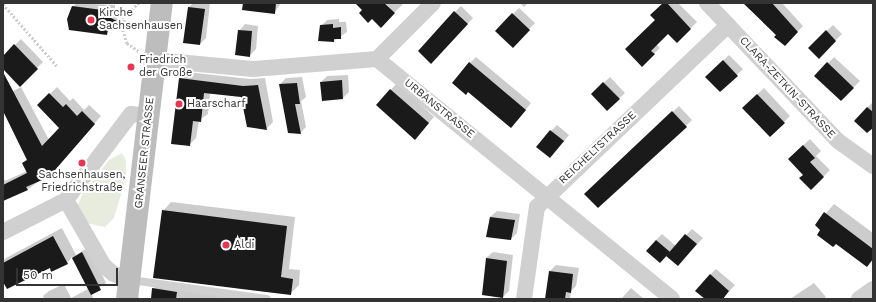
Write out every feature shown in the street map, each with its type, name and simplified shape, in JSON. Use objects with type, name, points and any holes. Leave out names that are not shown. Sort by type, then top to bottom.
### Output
[{"type":"main road","name":"GRANSEER STRASSE","points":[[129,289],[150,116],[149,56],[162,3]]},
{"type":"street","points":[[149,56],[253,69],[377,59],[433,3]]},
{"type":"street","name":"CLARA-ZETKIN-STRASSE","points":[[707,3],[838,141],[873,166]]},
{"type":"street","name":"REICHELTSTRASSE","points":[[524,299],[536,207],[728,25]]},
{"type":"street","name":"URBANSTRASSE","points":[[377,59],[548,196],[672,299]]},
{"type":"street","points":[[3,232],[66,200],[131,114],[150,116]]},
{"type":"street","points":[[66,200],[104,266],[129,289]]},
{"type":"street","points":[[859,299],[873,289]]},
{"type":"lane","points":[[129,289],[267,299]]},
{"type":"path","points":[[116,20],[139,3]]},
{"type":"path","points":[[3,4],[57,66]]},
{"type":"path","points":[[129,10],[123,30],[128,43],[149,56]]},
{"type":"path","points":[[115,26],[123,30]]},
{"type":"shaded area","points":[[122,153],[126,161],[126,177],[114,218],[105,227],[86,223],[77,207],[83,193],[109,160]]},
{"type":"building","points":[[243,3],[276,3],[275,14],[242,10]]},
{"type":"building","points":[[355,3],[384,3],[395,13],[381,28],[372,19],[368,23],[359,13],[362,10]]},
{"type":"building","points":[[663,3],[667,3],[691,29],[677,43],[668,34],[651,51],[655,54],[642,67],[625,49],[655,20],[650,15]]},
{"type":"building","points":[[743,3],[772,3],[798,32],[785,46],[774,37],[776,35]]},
{"type":"building","name":"Kirche Sachsenhausen","points":[[72,6],[110,11],[109,17],[121,23],[108,29],[107,35],[69,30],[67,19]]},
{"type":"building","points":[[188,7],[205,9],[200,45],[183,43]]},
{"type":"building","points":[[454,11],[468,24],[431,64],[418,51]]},
{"type":"building","points":[[512,13],[530,30],[513,48],[495,31]]},
{"type":"building","points":[[333,24],[333,28],[341,27],[341,39],[334,39],[334,42],[318,41],[320,25]]},
{"type":"building","points":[[238,30],[252,31],[250,57],[235,55]]},
{"type":"building","points":[[826,30],[836,41],[819,59],[808,48]]},
{"type":"building","points":[[14,44],[38,69],[20,87],[3,69],[3,56]]},
{"type":"building","points":[[723,60],[738,76],[720,92],[705,77]]},
{"type":"building","points":[[469,62],[526,110],[511,128],[468,92],[466,95],[452,83]]},
{"type":"building","points":[[827,62],[854,88],[841,101],[814,76]]},
{"type":"building","points":[[3,72],[42,146],[59,128],[37,105],[49,93],[63,107],[66,104],[77,116],[82,111],[95,124],[49,177],[26,187],[28,190],[3,201],[3,185],[27,173],[22,163],[27,160],[3,111]]},
{"type":"building","points":[[179,78],[243,86],[258,85],[267,130],[247,127],[241,97],[204,93],[201,122],[193,121],[190,146],[171,144]]},
{"type":"building","points":[[342,80],[343,99],[322,101],[320,82]]},
{"type":"building","points":[[603,82],[620,99],[607,111],[591,94]]},
{"type":"building","points":[[297,83],[300,104],[295,104],[301,134],[288,133],[279,84]]},
{"type":"building","points":[[390,89],[429,123],[415,140],[376,105]]},
{"type":"building","points":[[757,94],[785,123],[770,137],[742,108]]},
{"type":"building","points":[[867,107],[873,112],[873,128],[867,133],[854,121]]},
{"type":"building","points":[[672,111],[687,127],[598,208],[584,194]]},
{"type":"building","points":[[550,130],[564,141],[550,158],[536,147]]},
{"type":"building","points":[[803,145],[815,158],[810,162],[824,177],[811,190],[799,178],[803,175],[788,159]]},
{"type":"building","name":"Aldi","points":[[162,210],[287,226],[281,277],[293,279],[291,295],[153,278]]},
{"type":"building","points":[[824,212],[873,249],[873,259],[867,267],[836,244],[833,247],[817,235],[820,230],[815,225]]},
{"type":"building","points":[[490,217],[515,220],[511,240],[486,237]]},
{"type":"building","points":[[685,234],[697,244],[678,266],[666,256]]},
{"type":"building","points":[[53,236],[68,264],[51,272],[50,268],[7,289],[3,282],[3,263]]},
{"type":"building","points":[[656,240],[670,252],[660,263],[646,251]]},
{"type":"building","points":[[82,252],[101,290],[91,295],[72,258]]},
{"type":"building","points":[[486,258],[507,261],[503,298],[482,295]]},
{"type":"building","points":[[549,271],[573,274],[571,293],[566,292],[565,299],[545,299]]},
{"type":"building","points":[[710,274],[729,291],[723,299],[705,299],[695,291]]},
{"type":"building","points":[[152,288],[177,292],[176,299],[151,299]]},
{"type":"place","name":"Kirche Sachsenhausen","points":[[91,20]]},
{"type":"place","name":"Friedrich der Große","points":[[131,67]]},
{"type":"place","name":"Haarscharf","points":[[179,104]]},
{"type":"place","name":"Sachsenhausen, Friedrichstraße","points":[[82,163]]},
{"type":"place","name":"Aldi","points":[[226,245]]}]
